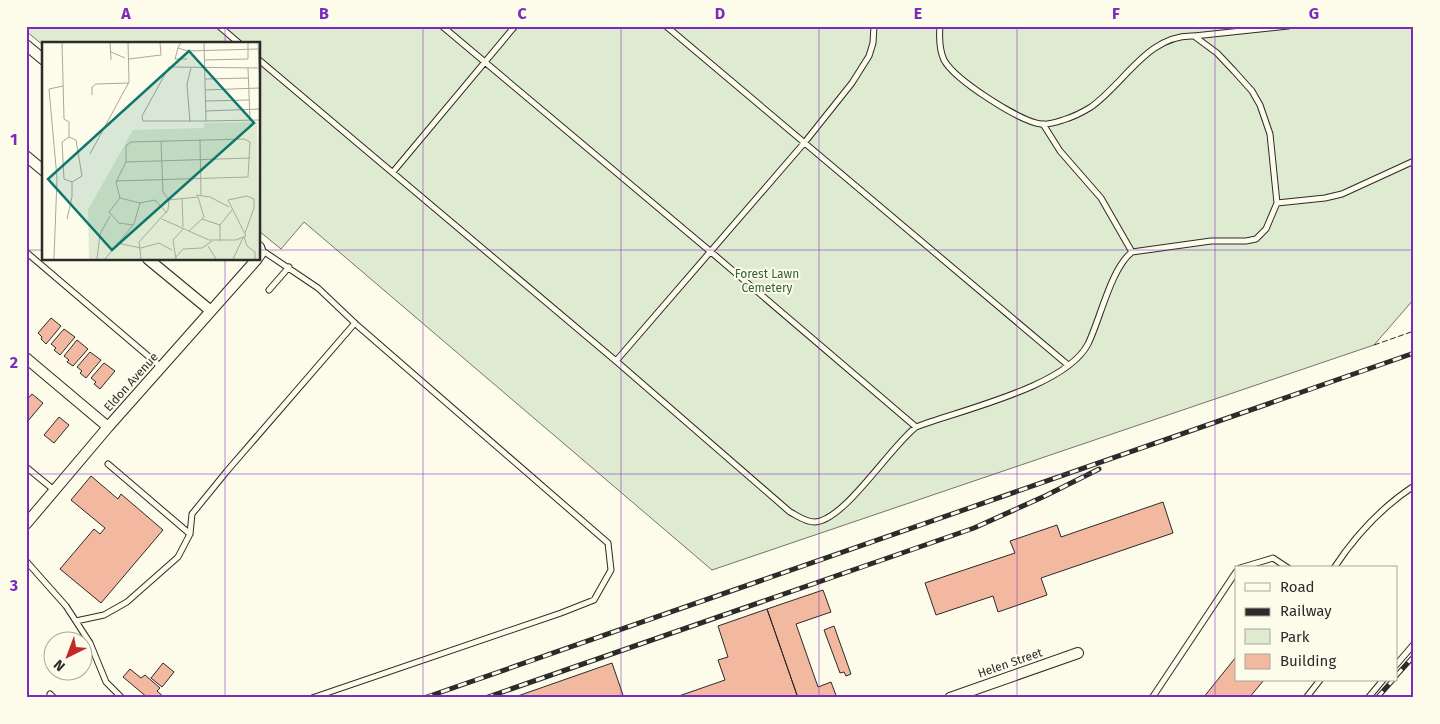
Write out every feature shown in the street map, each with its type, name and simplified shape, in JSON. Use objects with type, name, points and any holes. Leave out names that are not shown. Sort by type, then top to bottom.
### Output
[{"type":"street","points":[[26,45],[42,58]]},
{"type":"street","points":[[26,156],[42,169]]},
{"type":"street","points":[[149,260],[211,312]]},
{"type":"street","name":"Eldon Avenue","points":[[26,524],[254,260]]},
{"type":"street","points":[[26,358],[108,427]]},
{"type":"street","name":"Helen Street","points":[[950,698],[1078,653]]},
{"type":"lane","points":[[219,26],[238,42]]},
{"type":"lane","points":[[442,26],[711,252],[916,428]]},
{"type":"lane","points":[[393,172],[515,26]]},
{"type":"lane","points":[[666,26],[1068,366]]},
{"type":"lane","points":[[616,361],[804,142],[861,70],[871,50],[874,26]]},
{"type":"lane","points":[[940,26],[940,50],[945,61],[954,72],[968,85],[1022,118],[1043,124],[1062,120],[1090,107],[1158,45],[1181,35],[1194,36],[1288,26]]},
{"type":"lane","points":[[260,61],[616,361],[790,512],[803,520],[814,522],[825,519],[836,512],[852,497],[895,446],[916,428],[1035,386],[1068,366],[1080,356],[1088,345],[1123,260],[1132,252],[1202,242],[1246,241],[1256,239],[1266,230],[1277,203],[1270,134],[1260,105],[1252,91],[1217,53],[1194,36]]},
{"type":"lane","points":[[1043,124],[1060,151],[1101,198],[1132,252]]},
{"type":"lane","points":[[1277,203],[1325,198],[1342,194],[1414,161]]},
{"type":"lane","points":[[26,252],[162,367]]},
{"type":"lane","points":[[260,254],[288,268],[318,288],[355,323],[608,543],[611,570],[594,600],[312,698]]},
{"type":"lane","points":[[268,290],[288,268]]},
{"type":"lane","points":[[76,621],[104,615],[127,602],[178,558],[190,534],[192,514],[233,463],[355,323]]},
{"type":"lane","points":[[108,464],[190,534]]},
{"type":"lane","points":[[26,467],[54,490]]},
{"type":"lane","points":[[1335,566],[1349,545],[1380,513],[1393,500],[1414,486]]},
{"type":"lane","points":[[1247,566],[1273,558],[1285,566]]},
{"type":"lane","points":[[26,561],[66,606],[90,643],[106,682],[122,698]]},
{"type":"lane","points":[[1152,698],[1235,574]]},
{"type":"lane","points":[[1398,663],[1414,644]]},
{"type":"lane","points":[[1306,698],[1318,682]]},
{"type":"lane","points":[[1368,698],[1381,682]]},
{"type":"green space","name":"Forest Lawn Cemetery","points":[[26,26],[1414,26],[1414,299],[1374,345],[712,570],[304,222],[281,249],[260,232],[260,42],[42,42],[42,44],[26,31]]},
{"type":"building","points":[[51,318],[61,326],[46,344],[38,333]]},
{"type":"building","points":[[64,329],[75,337],[60,355],[51,344]]},
{"type":"building","points":[[77,340],[88,349],[73,366],[67,362],[69,360],[64,356]]},
{"type":"building","points":[[90,352],[101,360],[86,378],[77,367]]},
{"type":"building","points":[[104,363],[115,371],[100,389],[91,378]]},
{"type":"building","points":[[32,394],[43,403],[28,421],[26,419],[26,401]]},
{"type":"building","points":[[59,417],[69,425],[54,443],[44,435]]},
{"type":"building","points":[[91,476],[118,499],[121,494],[163,530],[101,603],[60,569],[94,529],[100,534],[105,528],[71,500]]},
{"type":"building","points":[[1163,502],[1173,533],[1041,578],[1047,595],[998,612],[993,596],[936,615],[925,583],[1015,553],[1010,541],[1057,525],[1061,537]]},
{"type":"building","points":[[823,590],[831,612],[796,624],[818,687],[831,682],[837,698],[798,698],[767,609]]},
{"type":"building","points":[[767,609],[798,698],[673,698],[725,680],[718,660],[728,657],[718,626]]},
{"type":"building","points":[[834,626],[851,674],[846,676],[844,672],[840,673],[824,630]]},
{"type":"building","points":[[1235,658],[1235,682],[1262,682],[1249,698],[1203,698]]},
{"type":"building","points":[[163,663],[174,672],[162,687],[151,678]]},
{"type":"building","points":[[612,663],[624,698],[512,698]]},
{"type":"building","points":[[130,669],[141,678],[145,675],[160,688],[157,691],[165,698],[148,698],[123,677]]},
{"type":"railway","points":[[424,698],[1414,353]]},
{"type":"railway","points":[[485,698],[974,528],[1099,469]]},
{"type":"railway","points":[[1398,674],[1414,656]]},
{"type":"railway","points":[[1377,698],[1391,682]]},
{"type":"fence","points":[[1374,345],[1414,331]]}]
